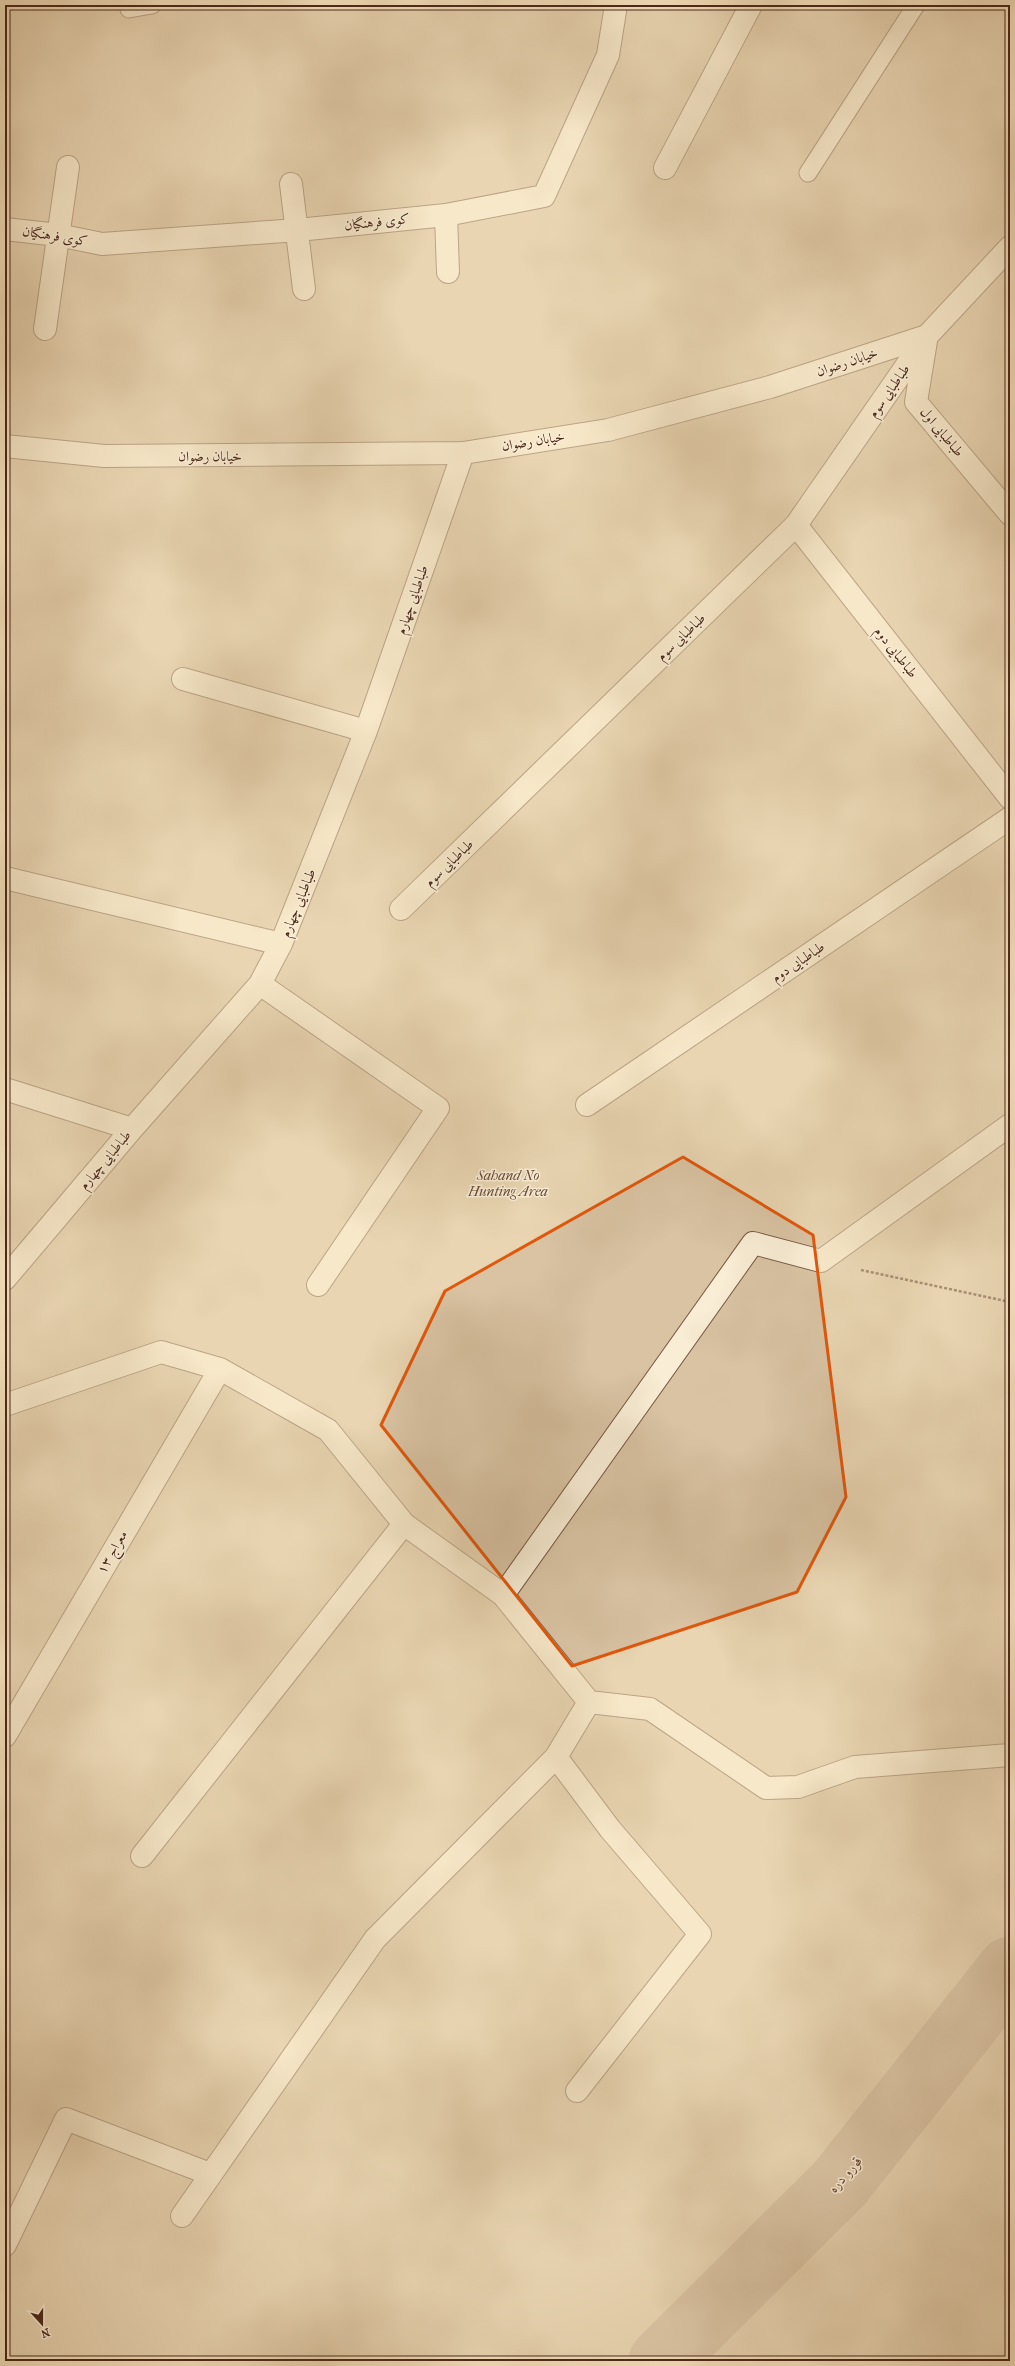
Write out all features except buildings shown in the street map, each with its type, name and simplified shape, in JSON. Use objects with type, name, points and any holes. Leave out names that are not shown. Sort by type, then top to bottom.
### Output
[{"type":"street","name":"کوی فرهنگیان","points":[[5,229],[58,235],[102,244],[298,230],[446,215],[544,196],[608,55],[616,5]]},
{"type":"street","points":[[665,168],[751,5]]},
{"type":"street","points":[[45,329],[68,167]]},
{"type":"street","points":[[291,184],[298,230],[304,289]]},
{"type":"street","points":[[446,215],[448,272]]},
{"type":"street","name":"خیابان رضوان","points":[[5,446],[104,456],[463,453],[608,430],[770,387],[927,336],[1010,247]]},
{"type":"street","name":"طباطبایی اول","points":[[927,336],[916,402],[1010,514]]},
{"type":"street","name":"طباطبایی سوم","points":[[401,910],[796,525],[927,336]]},
{"type":"street","name":"طباطبایی چهارم","points":[[5,1279],[132,1128],[260,984],[281,944],[366,731],[463,453]]},
{"type":"street","name":"طباطبایی دوم","points":[[796,525],[1010,798]]},
{"type":"street","points":[[183,679],[366,731]]},
{"type":"street","name":"طباطبایی دوم","points":[[587,1105],[1010,818]]},
{"type":"street","points":[[5,878],[281,944]]},
{"type":"street","points":[[260,984],[438,1108],[318,1285]]},
{"type":"street","points":[[5,1088],[132,1128]]},
{"type":"street","points":[[502,1595],[752,1243],[821,1261],[1010,1125]]},
{"type":"street","points":[[5,1405],[161,1352],[220,1369],[328,1430],[404,1524],[502,1595],[589,1702],[650,1709],[766,1788],[798,1787],[855,1768],[1010,1755]]},
{"type":"street","name":"معراج ۱۳","points":[[5,1736],[220,1369]]},
{"type":"street","points":[[142,1856],[404,1524]]},
{"type":"street","points":[[182,2216],[375,1939],[556,1757],[589,1702]]},
{"type":"street","points":[[556,1757],[610,1829],[700,1934],[577,2091]]},
{"type":"street","points":[[5,2245],[66,2119],[210,2174]]},
{"type":"lane","points":[[129,9],[152,5]]},
{"type":"lane","points":[[808,173],[916,5]]},
{"type":"path","points":[[821,1261],[1010,1302]]},
{"type":"highlighted area","points":[[683,1157],[813,1235],[846,1497],[797,1592],[572,1666],[381,1425],[445,1291]]},
{"type":"green space","name":"Sahand No Hunting Area","points":[[5,5],[1010,5],[1010,2361],[5,2361]]},
{"type":"waterway","name":"قورو دره","points":[[661,2361],[840,2183],[1010,1969]]}]
